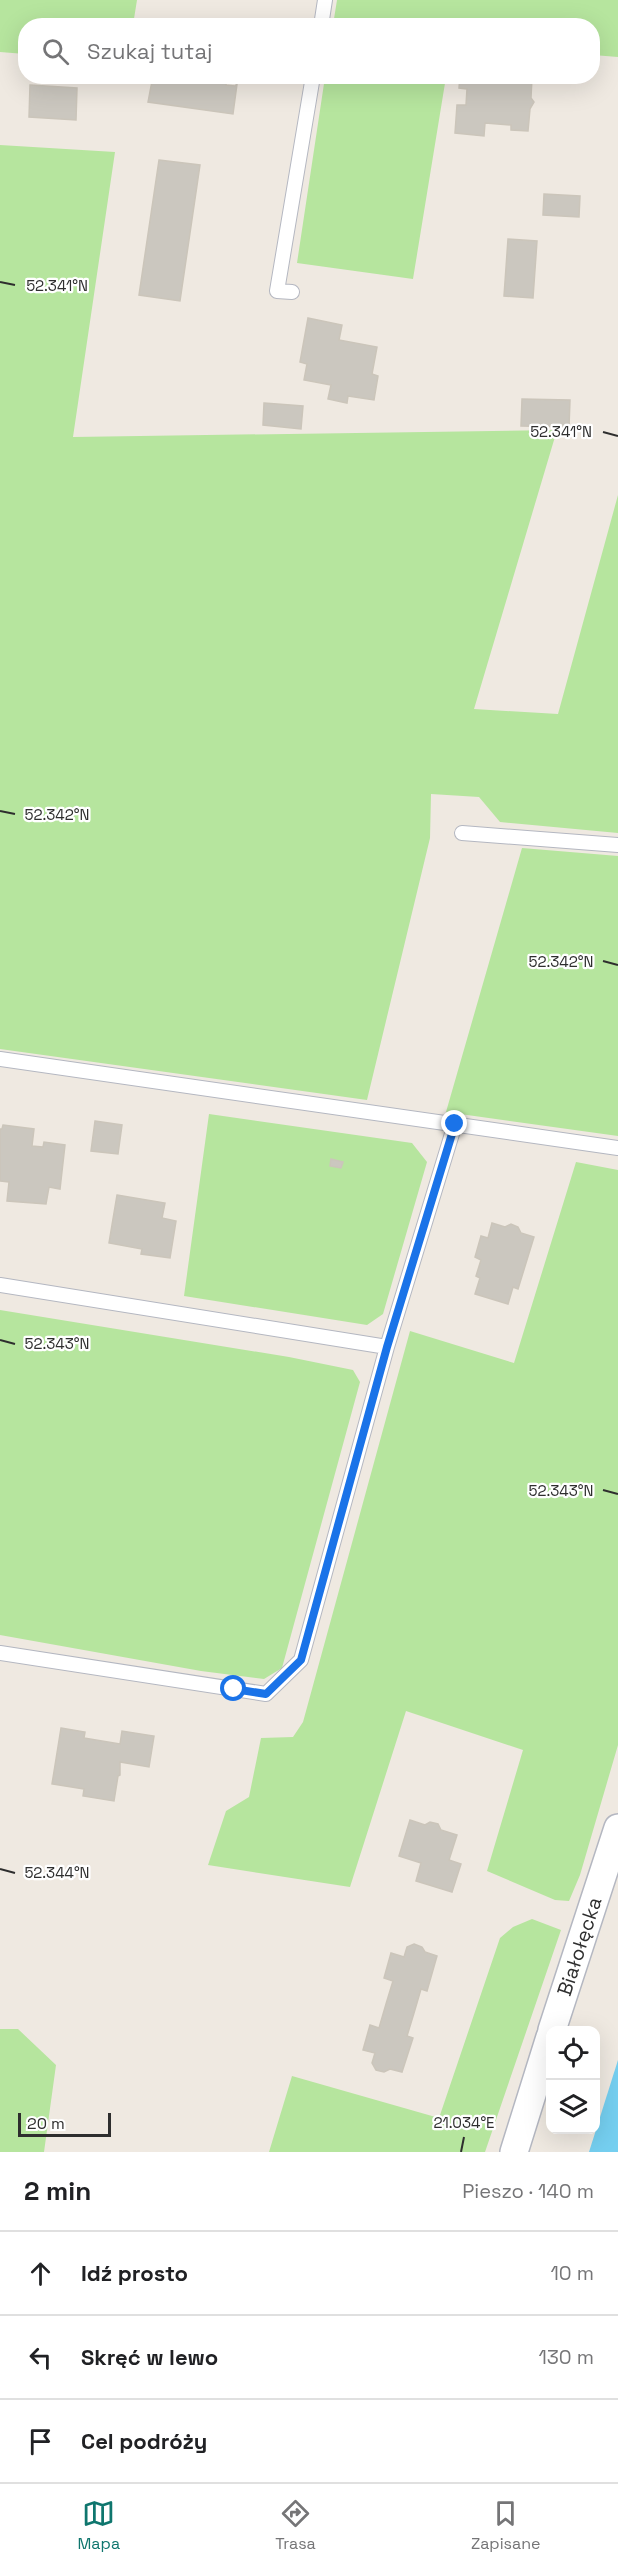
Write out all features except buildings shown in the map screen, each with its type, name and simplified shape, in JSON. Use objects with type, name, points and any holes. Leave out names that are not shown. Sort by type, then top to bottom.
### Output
[{"type":"street","name":"Białołęcka","points":[[554,2026],[618,1828]]},
{"type":"street","points":[[514,2152],[546,2050]]},
{"type":"lane","points":[[322,18],[325,0]]},
{"type":"lane","points":[[292,292],[277,291],[312,84]]},
{"type":"lane","points":[[462,833],[618,845]]},
{"type":"lane","points":[[0,1059],[618,1148]]},
{"type":"lane","points":[[0,1653],[266,1694],[301,1660],[387,1347],[455,1124]]},
{"type":"lane","points":[[0,1285],[387,1347]]},
{"type":"green space","points":[[0,0],[137,0],[134,18],[18,18],[18,53],[0,52]]},
{"type":"green space","points":[[337,0],[618,0],[618,57],[600,56],[600,18],[334,18]]},
{"type":"green space","points":[[324,84],[445,84],[413,279],[297,263]]},
{"type":"green space","points":[[0,145],[115,152],[73,437],[557,430],[474,709],[558,714],[618,495],[618,833],[500,822],[479,797],[431,794],[430,838],[367,1100],[0,1049]]},
{"type":"green space","points":[[522,848],[618,856],[618,1136],[446,1112]]},
{"type":"green space","points":[[209,1114],[412,1143],[427,1162],[383,1314],[367,1325],[184,1296]]},
{"type":"green space","points":[[576,1162],[618,1170],[618,1745],[580,1875],[569,1901],[555,1900],[487,1871],[523,1750],[406,1711],[350,1887],[208,1865],[226,1811],[249,1797],[261,1738],[293,1737],[303,1722],[410,1331],[514,1363]]},
{"type":"green space","points":[[0,1310],[289,1357],[353,1370],[360,1382],[282,1668],[264,1679],[201,1671],[0,1635]]},
{"type":"green space","points":[[532,1919],[561,1930],[485,2152],[269,2152],[292,2076],[439,2118],[500,1938],[513,1927]]},
{"type":"green space","points":[[0,2029],[18,2029],[56,2065],[44,2152],[0,2152]]},
{"type":"water","points":[[618,2060],[618,2152],[589,2152],[595,2134],[600,2134],[600,2117]]},
{"type":"route","points":[[234,1689],[266,1694],[301,1660],[387,1347],[455,1124]]}]
